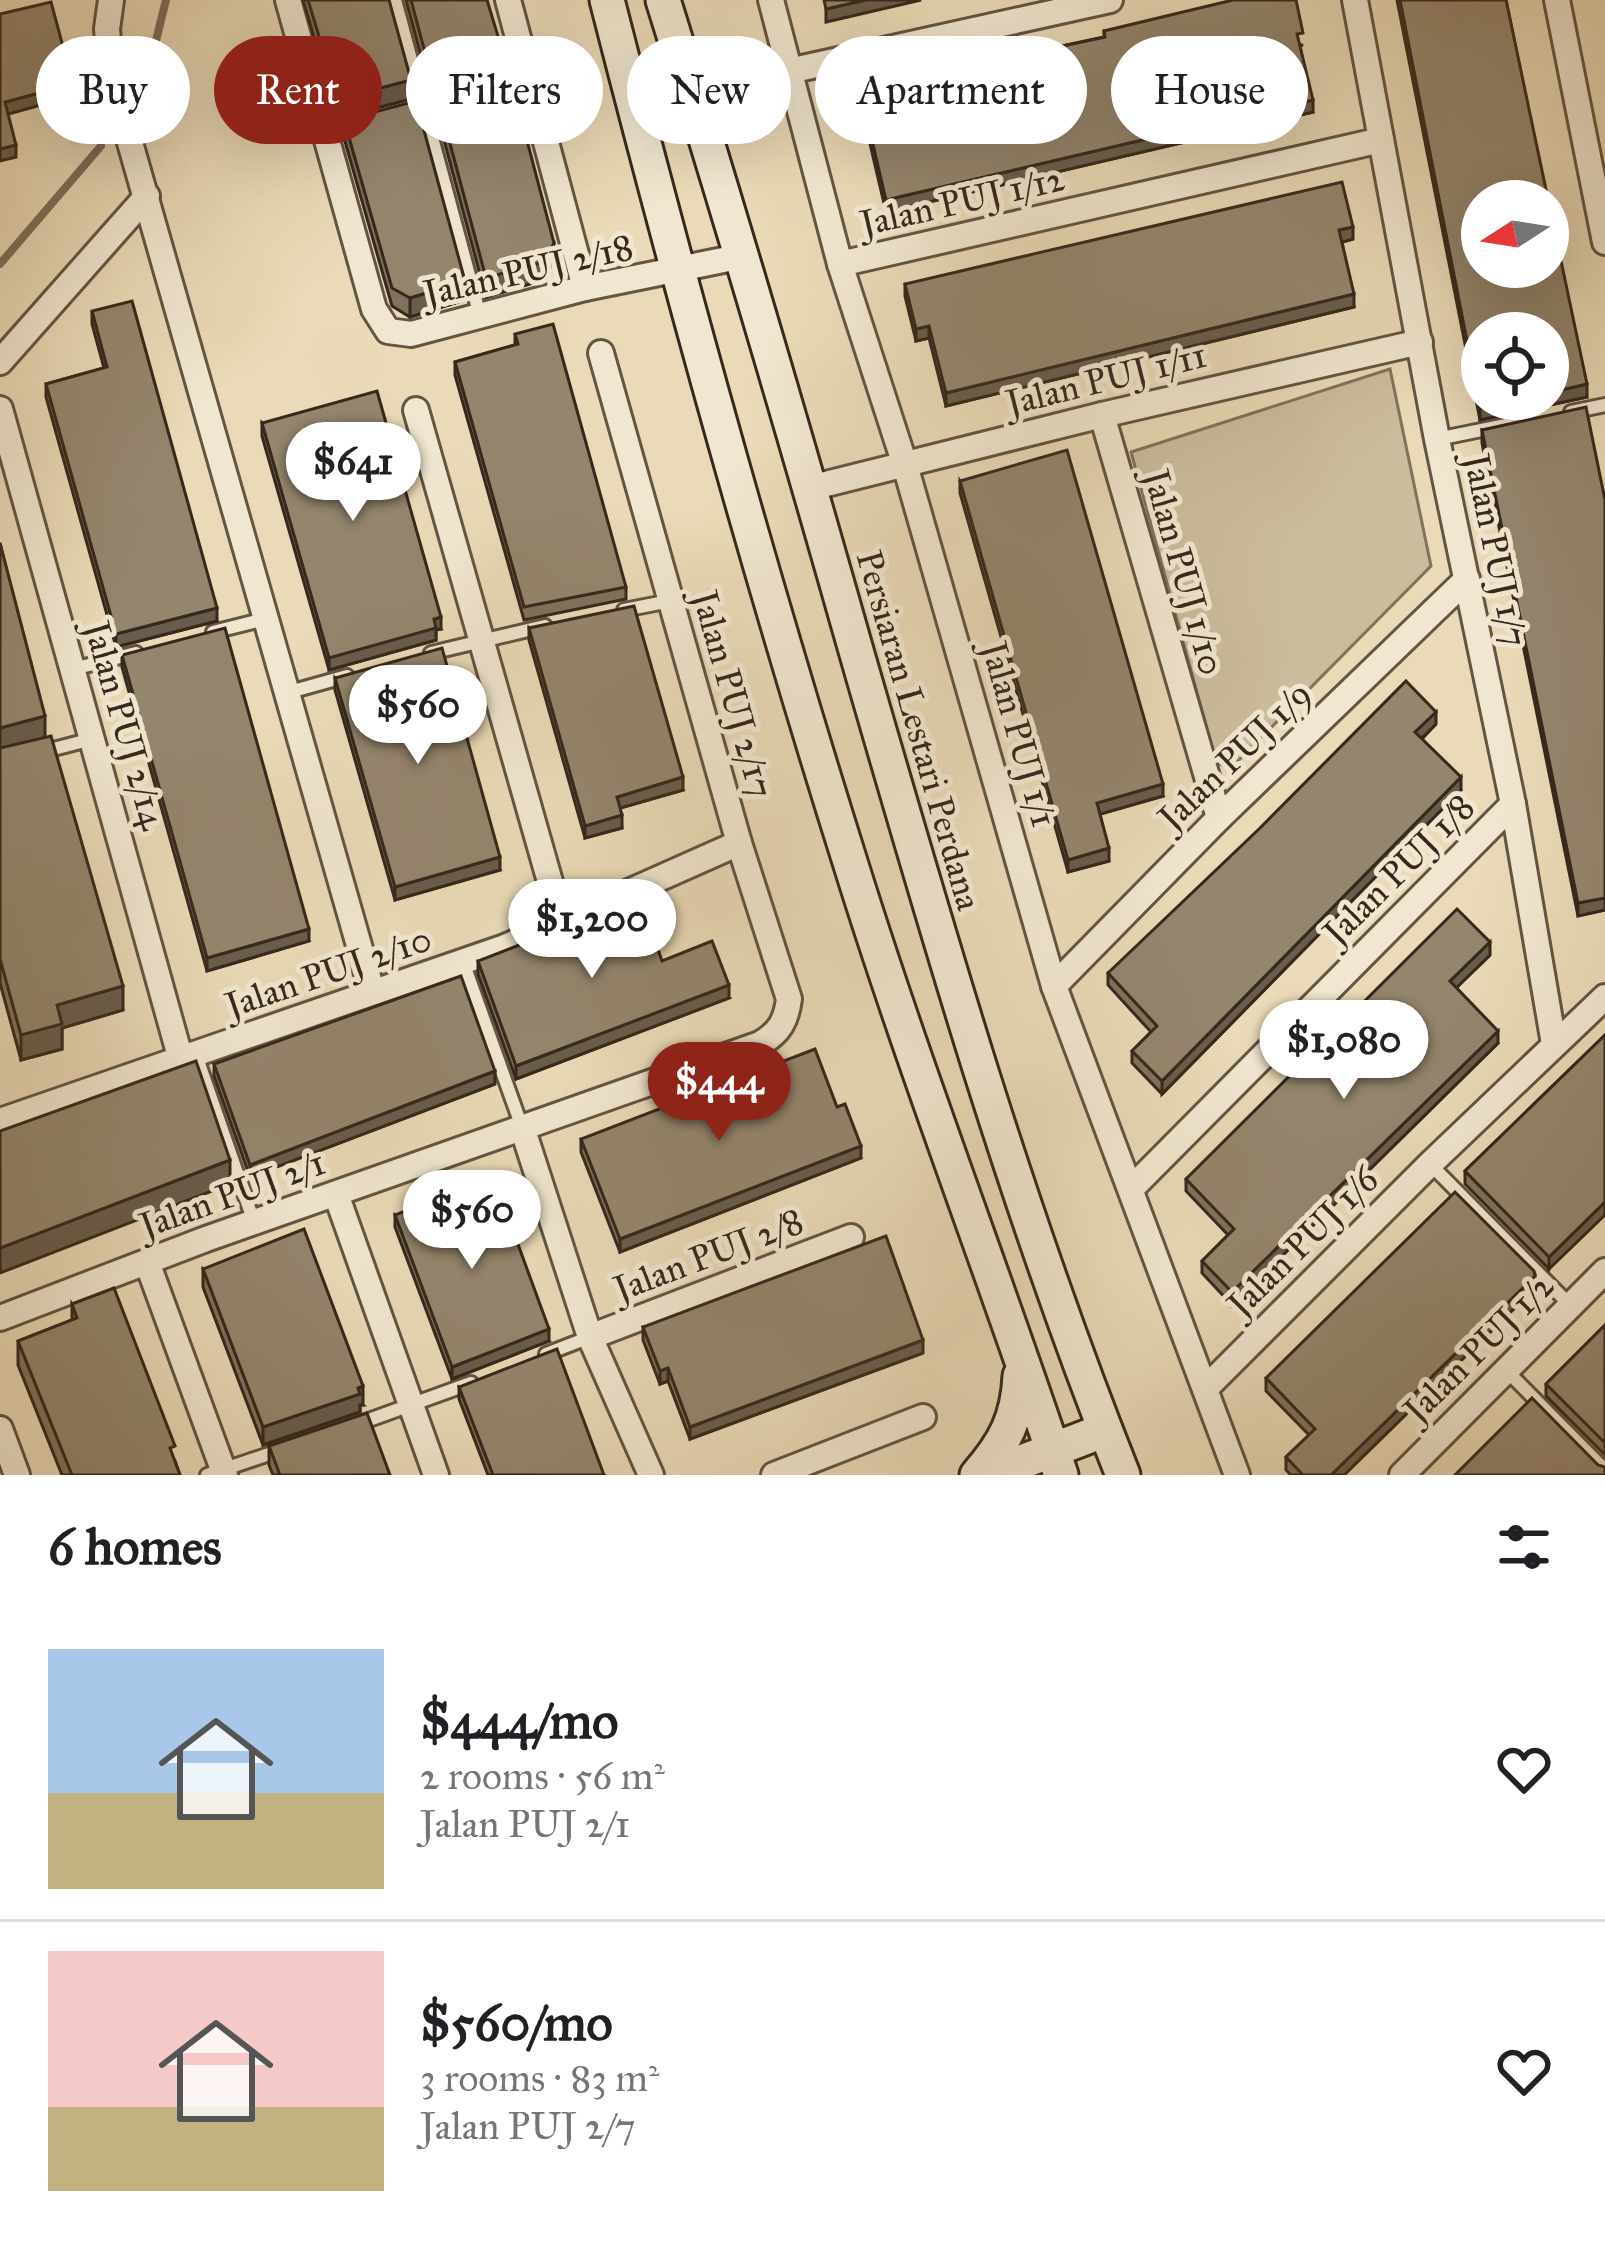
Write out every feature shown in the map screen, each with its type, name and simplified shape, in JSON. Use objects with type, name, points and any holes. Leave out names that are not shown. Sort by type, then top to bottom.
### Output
[{"type":"main road","points":[[607,0],[676,273],[850,864],[936,1124],[1057,1463]]},
{"type":"main road","name":"Persiaran Lestari Perdana","points":[[663,0],[743,256],[966,1026],[1022,1204],[1123,1475]]},
{"type":"main road","points":[[977,1475],[1002,1446],[1018,1411],[1020,1358]]},
{"type":"main road","points":[[988,1475],[1057,1463],[1105,1430]]},
{"type":"street","points":[[111,0],[107,29],[111,76],[372,991]]},
{"type":"street","name":"Jalan PUJ 2/18","points":[[288,0],[336,129],[379,322],[388,331],[411,334],[585,289],[743,256]]},
{"type":"street","points":[[508,0],[518,81],[585,289]]},
{"type":"street","name":"Jalan PUJ 1/1","points":[[771,0],[780,36]]},
{"type":"street","points":[[791,70],[1110,0]]},
{"type":"street","name":"Jalan PUJ 1/7","points":[[1355,0],[1437,439],[1513,804],[1554,1044]]},
{"type":"street","points":[[1556,0],[1605,242]]},
{"type":"street","name":"Jalan PUJ 1/1","points":[[791,82],[840,264],[905,465],[1054,986],[1237,1475]]},
{"type":"street","name":"Jalan PUJ 1/12","points":[[840,264],[1381,140]]},
{"type":"street","points":[[0,362],[147,196]]},
{"type":"street","name":"Jalan PUJ 1/11","points":[[810,488],[1420,341]]},
{"type":"street","name":"Jalan PUJ 2/17","points":[[601,353],[739,843],[789,999],[786,1018],[775,1035],[760,1044]]},
{"type":"street","name":"Jalan PUJ 2/14","points":[[0,409],[92,739],[189,1058]]},
{"type":"street","points":[[416,410],[562,924]]},
{"type":"street","name":"Jalan PUJ 1/10","points":[[1102,415],[1220,818]]},
{"type":"street","name":"Jalan PUJ 1/9","points":[[1054,986],[1467,579]]},
{"type":"street","name":"Jalan PUJ 1/8","points":[[1132,1190],[1513,804]]},
{"type":"street","name":"Jalan PUJ 2/10","points":[[0,1121],[463,962],[562,924],[739,843]]},
{"type":"street","name":"Jalan PUJ 1/6","points":[[1207,1387],[1605,997]]},
{"type":"street","name":"Jalan PUJ 2/1","points":[[0,1318],[760,1044]]},
{"type":"street","points":[[523,1130],[590,1337],[647,1468]]},
{"type":"street","points":[[336,1194],[436,1475]]},
{"type":"street","name":"Jalan PUJ 2/8","points":[[590,1337],[851,1237]]},
{"type":"street","points":[[147,1262],[219,1473]]},
{"type":"street","name":"Jalan PUJ 1/2","points":[[1402,1475],[1605,1271]]},
{"type":"street","points":[[774,1475],[923,1417]]},
{"type":"street","points":[[0,1429],[16,1475]]},
{"type":"lane","points":[[395,0],[406,40]]},
{"type":"lane","points":[[434,144],[480,316]]},
{"type":"lane","points":[[1569,413],[1605,405]]},
{"type":"lane","points":[[1437,439],[1532,420]]},
{"type":"lane","points":[[607,613],[670,601]]},
{"type":"lane","points":[[201,636],[265,619]]},
{"type":"lane","points":[[416,657],[565,622]]},
{"type":"lane","points":[[73,670],[158,647]]},
{"type":"lane","points":[[286,693],[372,669]]},
{"type":"lane","points":[[23,757],[92,739]]},
{"type":"lane","points":[[463,962],[523,1130]]},
{"type":"lane","points":[[189,1058],[254,1223]]},
{"type":"lane","points":[[1430,1164],[1570,1305]]},
{"type":"lane","points":[[523,1363],[590,1337]]},
{"type":"lane","points":[[1504,1369],[1605,1470]]},
{"type":"lane","points":[[349,1427],[478,1380]]},
{"type":"lane","points":[[219,1473],[307,1441]]},
{"type":"shaded area","points":[[1390,369],[1431,566],[1230,769],[1216,762],[1131,452]]},
{"type":"building","points":[[308,0],[389,0],[406,62],[406,81],[382,88],[382,36],[319,36]]},
{"type":"building","points":[[411,0],[487,0],[498,36],[421,36]]},
{"type":"building","points":[[824,0],[866,0],[826,9]]},
{"type":"building","points":[[1233,0],[1296,0],[1303,33],[1111,36],[1111,144],[1125,144],[886,200],[873,144],[1087,144],[1087,41],[1105,37],[1104,31]]},
{"type":"building","points":[[1400,0],[1506,0],[1544,180],[1461,180],[1461,288],[1567,288],[1587,384],[1569,388],[1569,312],[1461,312]]},
{"type":"building","points":[[51,2],[60,36],[36,36],[36,94],[5,102],[16,145],[0,149],[0,14]]},
{"type":"building","points":[[406,104],[406,144],[428,144],[465,281],[410,298],[392,288],[351,144],[382,144],[382,110]]},
{"type":"building","points":[[450,144],[528,144],[554,243],[543,262],[486,278]]},
{"type":"building","points":[[1342,182],[1353,227],[1339,230],[1354,294],[946,393],[929,326],[916,329],[905,284]]},
{"type":"building","points":[[132,301],[217,608],[116,634],[46,384],[107,367],[92,311]]},
{"type":"building","points":[[553,324],[626,587],[524,607],[455,362],[518,344],[515,334]]},
{"type":"building","points":[[377,391],[441,617],[434,619],[436,628],[329,658],[262,423]]},
{"type":"building","points":[[1586,407],[1605,500],[1605,898],[1578,903],[1482,430],[1527,420],[1569,420],[1569,411]]},
{"type":"building","points":[[1067,450],[1163,784],[1097,803],[1109,848],[1068,860],[960,481]]},
{"type":"building","points":[[0,543],[45,716],[0,728]]},
{"type":"building","points":[[634,606],[683,777],[617,797],[622,815],[585,826],[529,628]]},
{"type":"building","points":[[225,628],[309,929],[207,958],[122,655]]},
{"type":"building","points":[[442,648],[500,857],[395,887],[335,678]]},
{"type":"building","points":[[1406,681],[1436,712],[1415,732],[1461,777],[1162,1081],[1132,1051],[1157,1026],[1108,973]]},
{"type":"building","points":[[51,736],[123,986],[57,1005],[62,1024],[21,1035],[0,959],[0,748]]},
{"type":"building","points":[[640,898],[662,961],[712,941],[729,985],[516,1066],[478,961]]},
{"type":"building","points":[[1457,909],[1490,942],[1450,981],[1498,1031],[1232,1292],[1202,1261],[1234,1229],[1186,1179]]},
{"type":"building","points":[[461,976],[495,1071],[250,1165],[214,1064]]},
{"type":"building","points":[[1605,1035],[1605,1202],[1549,1257],[1465,1171]]},
{"type":"building","points":[[815,1049],[837,1107],[845,1104],[861,1146],[620,1239],[581,1139]]},
{"type":"building","points":[[196,1061],[230,1160],[0,1248],[0,1131]]},
{"type":"building","points":[[493,1176],[549,1329],[452,1367],[395,1215]]},
{"type":"building","points":[[1455,1192],[1535,1276],[1331,1475],[1303,1475],[1286,1457],[1315,1429],[1266,1378]]},
{"type":"building","points":[[304,1229],[363,1386],[358,1388],[360,1394],[263,1427],[203,1269]]},
{"type":"building","points":[[886,1236],[923,1340],[690,1427],[668,1368],[660,1371],[643,1327]]},
{"type":"building","points":[[114,1288],[175,1446],[170,1448],[180,1475],[72,1475],[18,1341],[77,1318],[72,1304]]},
{"type":"building","points":[[1605,1325],[1605,1443],[1546,1384]]},
{"type":"building","points":[[557,1349],[604,1475],[493,1475],[459,1387]]},
{"type":"building","points":[[1532,1398],[1605,1467],[1605,1475],[1455,1475]]},
{"type":"building","points":[[367,1413],[390,1475],[280,1475],[269,1446]]},
{"type":"waterway","points":[[157,36],[166,0]]},
{"type":"waterway","points":[[0,264],[101,146]]}]
